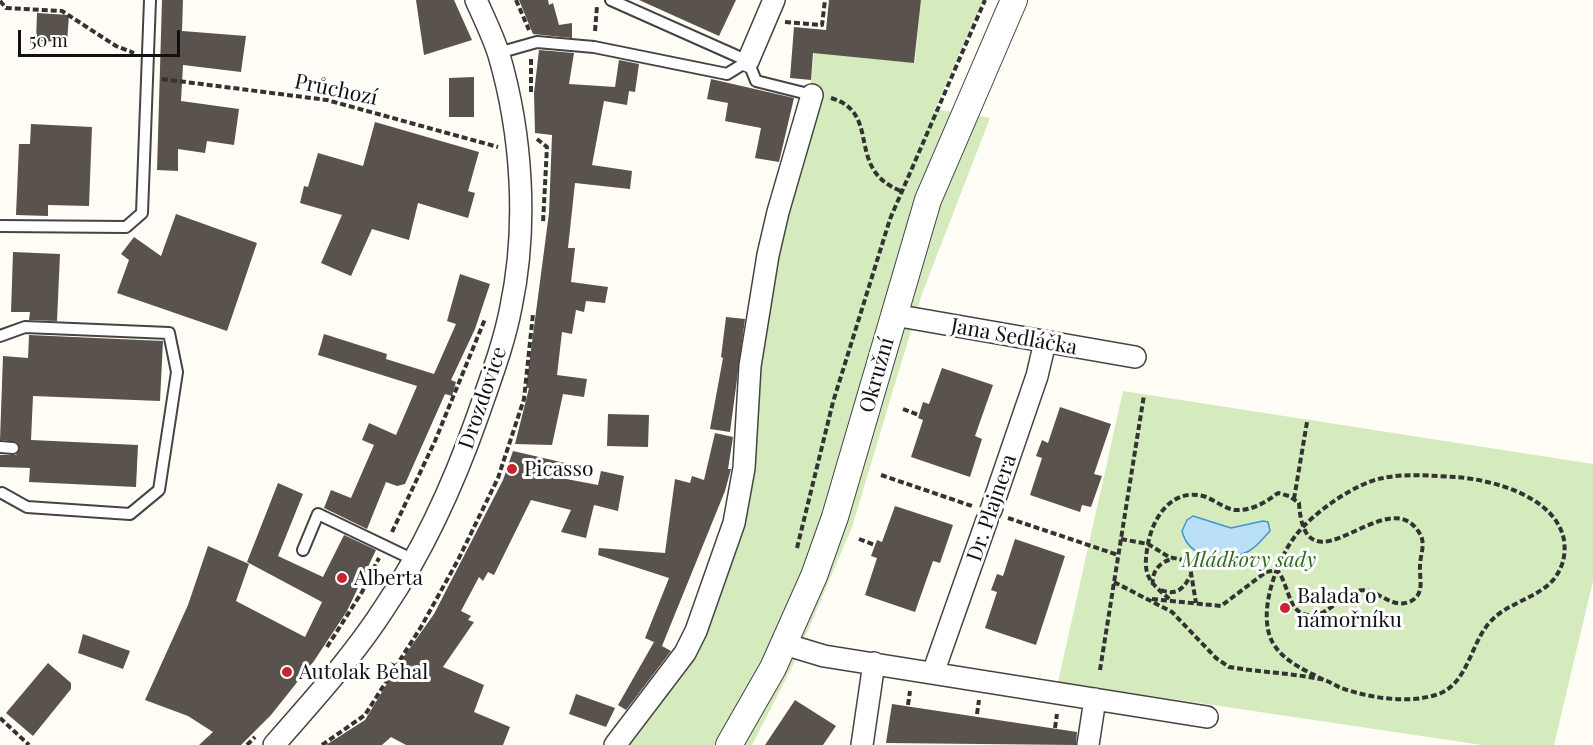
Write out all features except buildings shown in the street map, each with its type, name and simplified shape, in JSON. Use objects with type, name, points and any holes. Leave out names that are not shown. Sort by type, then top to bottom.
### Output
[{"type":"street","name":"Drozdovice","points":[[269,736],[368,633],[414,560],[448,495],[486,391],[508,317],[519,248],[505,151],[509,95],[498,52],[476,0]]},
{"type":"street","name":"Okružní","points":[[729,745],[784,645],[814,576],[835,518],[928,200],[1014,0]]},
{"type":"street","points":[[748,61],[774,5]]},
{"type":"street","points":[[615,745],[685,653],[696,631],[734,523],[744,468],[752,354],[768,255],[778,212],[812,96]]},
{"type":"street","name":"Jana Sedláčka","points":[[894,315],[1135,357]]},
{"type":"street","name":"Dr. Plajnera","points":[[933,673],[1037,376],[1045,342]]},
{"type":"street","points":[[784,645],[807,653],[1208,717]]},
{"type":"street","points":[[861,745],[874,663]]},
{"type":"street","points":[[1088,745],[1095,699]]},
{"type":"lane","points":[[0,226],[126,227],[142,213],[150,0]]},
{"type":"lane","points":[[611,0],[748,61],[756,81],[812,96]]},
{"type":"lane","points":[[498,52],[537,42],[594,47],[727,74],[748,61]]},
{"type":"lane","points":[[0,336],[25,327],[169,333],[177,372],[159,490],[130,514],[27,507],[2,493]]},
{"type":"lane","points":[[0,447],[13,448]]},
{"type":"lane","points":[[303,550],[318,514],[414,560]]},
{"type":"path","points":[[594,47],[597,0]]},
{"type":"path","points":[[774,5],[822,25],[825,0]]},
{"type":"path","points":[[794,558],[809,508],[836,393],[901,190],[985,0]]},
{"type":"path","points":[[0,1],[6,8],[62,11],[116,46],[148,58]]},
{"type":"path","name":"Průchozí","points":[[147,77],[327,100],[505,151]]},
{"type":"path","points":[[812,96],[834,99],[850,107],[861,125],[871,168],[887,185],[901,190]]},
{"type":"path","points":[[325,652],[362,592],[385,546],[435,441],[486,316]]},
{"type":"path","points":[[1100,670],[1144,395]]},
{"type":"path","points":[[903,409],[919,415]]},
{"type":"path","points":[[1294,500],[1307,422]]},
{"type":"path","points":[[1430,476],[1471,478],[1533,500],[1554,516],[1562,532],[1565,548],[1563,564],[1552,580],[1491,620],[1456,681],[1441,693],[1415,698],[1389,699],[1360,693],[1324,680],[1280,654],[1271,640],[1266,617],[1268,594],[1277,570],[1295,536],[1321,510],[1355,489],[1382,478],[1430,476]]},
{"type":"path","points":[[1172,601],[1149,582],[1144,565],[1148,544],[1163,508],[1176,498],[1190,494],[1204,497],[1234,510],[1247,510],[1278,493],[1299,503],[1302,529],[1311,539],[1321,542],[1341,538],[1384,517],[1398,517],[1410,523],[1420,535],[1422,583],[1418,594],[1410,602],[1397,604],[1371,590],[1362,589],[1352,592],[1327,611],[1315,616],[1303,614],[1295,608],[1282,576],[1277,570]]},
{"type":"path","points":[[859,539],[875,545]]},
{"type":"path","points":[[1120,539],[1148,544],[1190,567],[1197,603]]},
{"type":"path","points":[[1155,587],[1154,573],[1159,565],[1166,560],[1177,558]]},
{"type":"path","points":[[1151,599],[1221,606],[1266,572],[1277,570]]},
{"type":"path","points":[[1155,587],[1174,592],[1184,588],[1190,575]]},
{"type":"path","points":[[1114,582],[1151,599],[1172,612],[1216,658],[1229,667],[1324,680]]},
{"type":"path","points":[[908,705],[910,688]]},
{"type":"path","points":[[977,714],[980,698]]},
{"type":"path","points":[[1055,728],[1057,710]]},
{"type":"path","points":[[0,718],[29,745]]},
{"type":"path","points":[[247,745],[269,736]]},
{"type":"green space","points":[[921,0],[983,0],[935,109],[990,118],[922,294],[852,527],[795,661],[752,745],[624,745],[743,524],[757,355],[811,80],[814,52],[915,63]]},
{"type":"green space","name":"Mládkovy sady","points":[[1123,391],[1593,464],[1593,581],[1554,745],[1482,745],[1058,682]]},
{"type":"water","points":[[1193,516],[1231,528],[1263,521],[1268,522],[1270,531],[1249,551],[1220,558],[1200,553],[1186,541],[1182,531],[1187,520]]},
{"type":"place","name":"Picasso","points":[[512,469]]},
{"type":"place","name":"Alberta","points":[[342,578]]},
{"type":"place","name":"Balada o námořníku","points":[[1285,608]]},
{"type":"place","name":"Autolak Běhal","points":[[287,672]]}]
